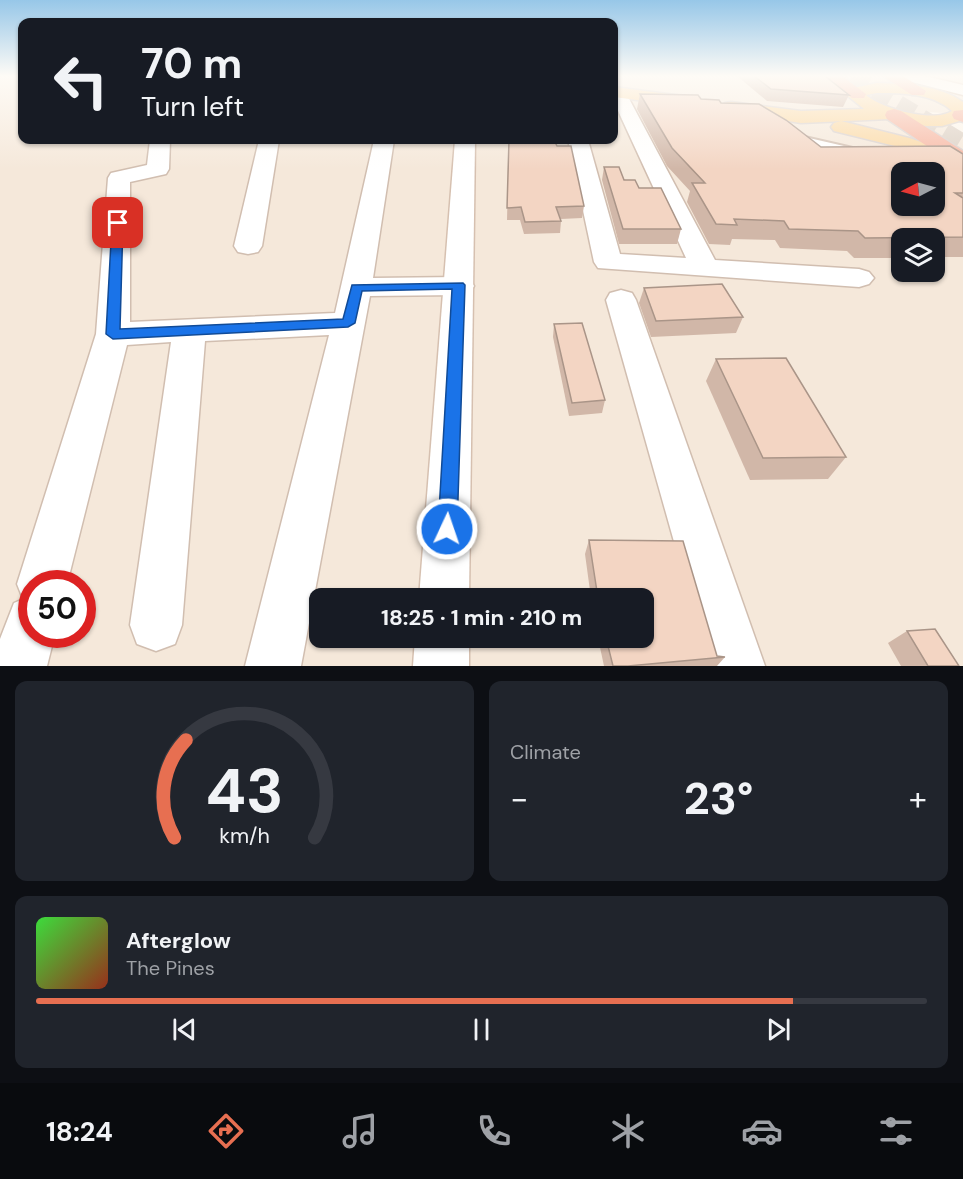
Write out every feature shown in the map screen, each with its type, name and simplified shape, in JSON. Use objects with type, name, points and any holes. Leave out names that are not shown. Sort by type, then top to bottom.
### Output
[{"type":"highway","points":[[892,114],[955,158]]},
{"type":"highway","points":[[955,158],[942,142],[943,136],[962,118]]},
{"type":"main road","points":[[739,107],[801,117],[902,142],[955,158]]},
{"type":"main road","points":[[871,107],[892,114]]},
{"type":"main road","points":[[801,117],[892,114],[942,120],[962,118]]},
{"type":"street","points":[[623,107],[705,268]]},
{"type":"street","points":[[46,570],[113,334],[119,178],[158,169],[160,144]]},
{"type":"street","points":[[248,246],[268,144]]},
{"type":"street","points":[[273,666],[356,287],[383,144]]},
{"type":"street","points":[[444,588],[465,144]]},
{"type":"street","points":[[579,144],[609,262],[859,278]]},
{"type":"street","points":[[356,287],[459,285]]},
{"type":"street","points":[[621,300],[737,666]]},
{"type":"street","points":[[113,334],[348,323]]},
{"type":"street","points":[[156,625],[189,331]]},
{"type":"street","points":[[19,666],[24,648]]},
{"type":"street","points":[[441,666],[442,648]]},
{"type":"lane","points":[[750,110],[764,123]]},
{"type":"lane","points":[[786,135],[862,153]]},
{"type":"lane","points":[[923,162],[918,159],[955,158]]},
{"type":"shaded area","points":[[0,107],[18,107],[18,144],[618,144],[618,107],[963,107],[963,114],[927,112],[963,133],[963,666],[0,666]]},
{"type":"building","points":[[648,107],[764,107],[786,120],[821,147],[950,146],[963,154],[963,193],[955,193],[963,198],[963,237],[945,237],[945,228],[891,228],[891,238],[865,238],[858,231],[789,229],[784,221],[734,219],[737,225],[716,224],[692,183],[705,183],[672,148]]},
{"type":"building","points":[[509,144],[571,146],[584,206],[556,207],[561,221],[525,222],[521,207],[507,208]]},
{"type":"building","points":[[604,167],[619,167],[624,180],[635,180],[639,188],[661,188],[681,229],[623,229]]},
{"type":"building","points":[[722,284],[743,317],[656,321],[644,288]]},
{"type":"building","points":[[582,323],[605,400],[572,403],[554,324]]},
{"type":"building","points":[[786,358],[846,457],[763,458],[716,359]]},
{"type":"building","points":[[589,540],[683,541],[717,656],[725,657],[613,666],[608,648],[654,648],[654,588],[596,588]]},
{"type":"building","points":[[935,629],[959,666],[928,666],[907,631]]},
{"type":"tunnel","points":[[903,107],[963,143]]},
{"type":"route","points":[[118,223],[113,334],[348,323],[356,287],[459,285],[447,529]]}]
